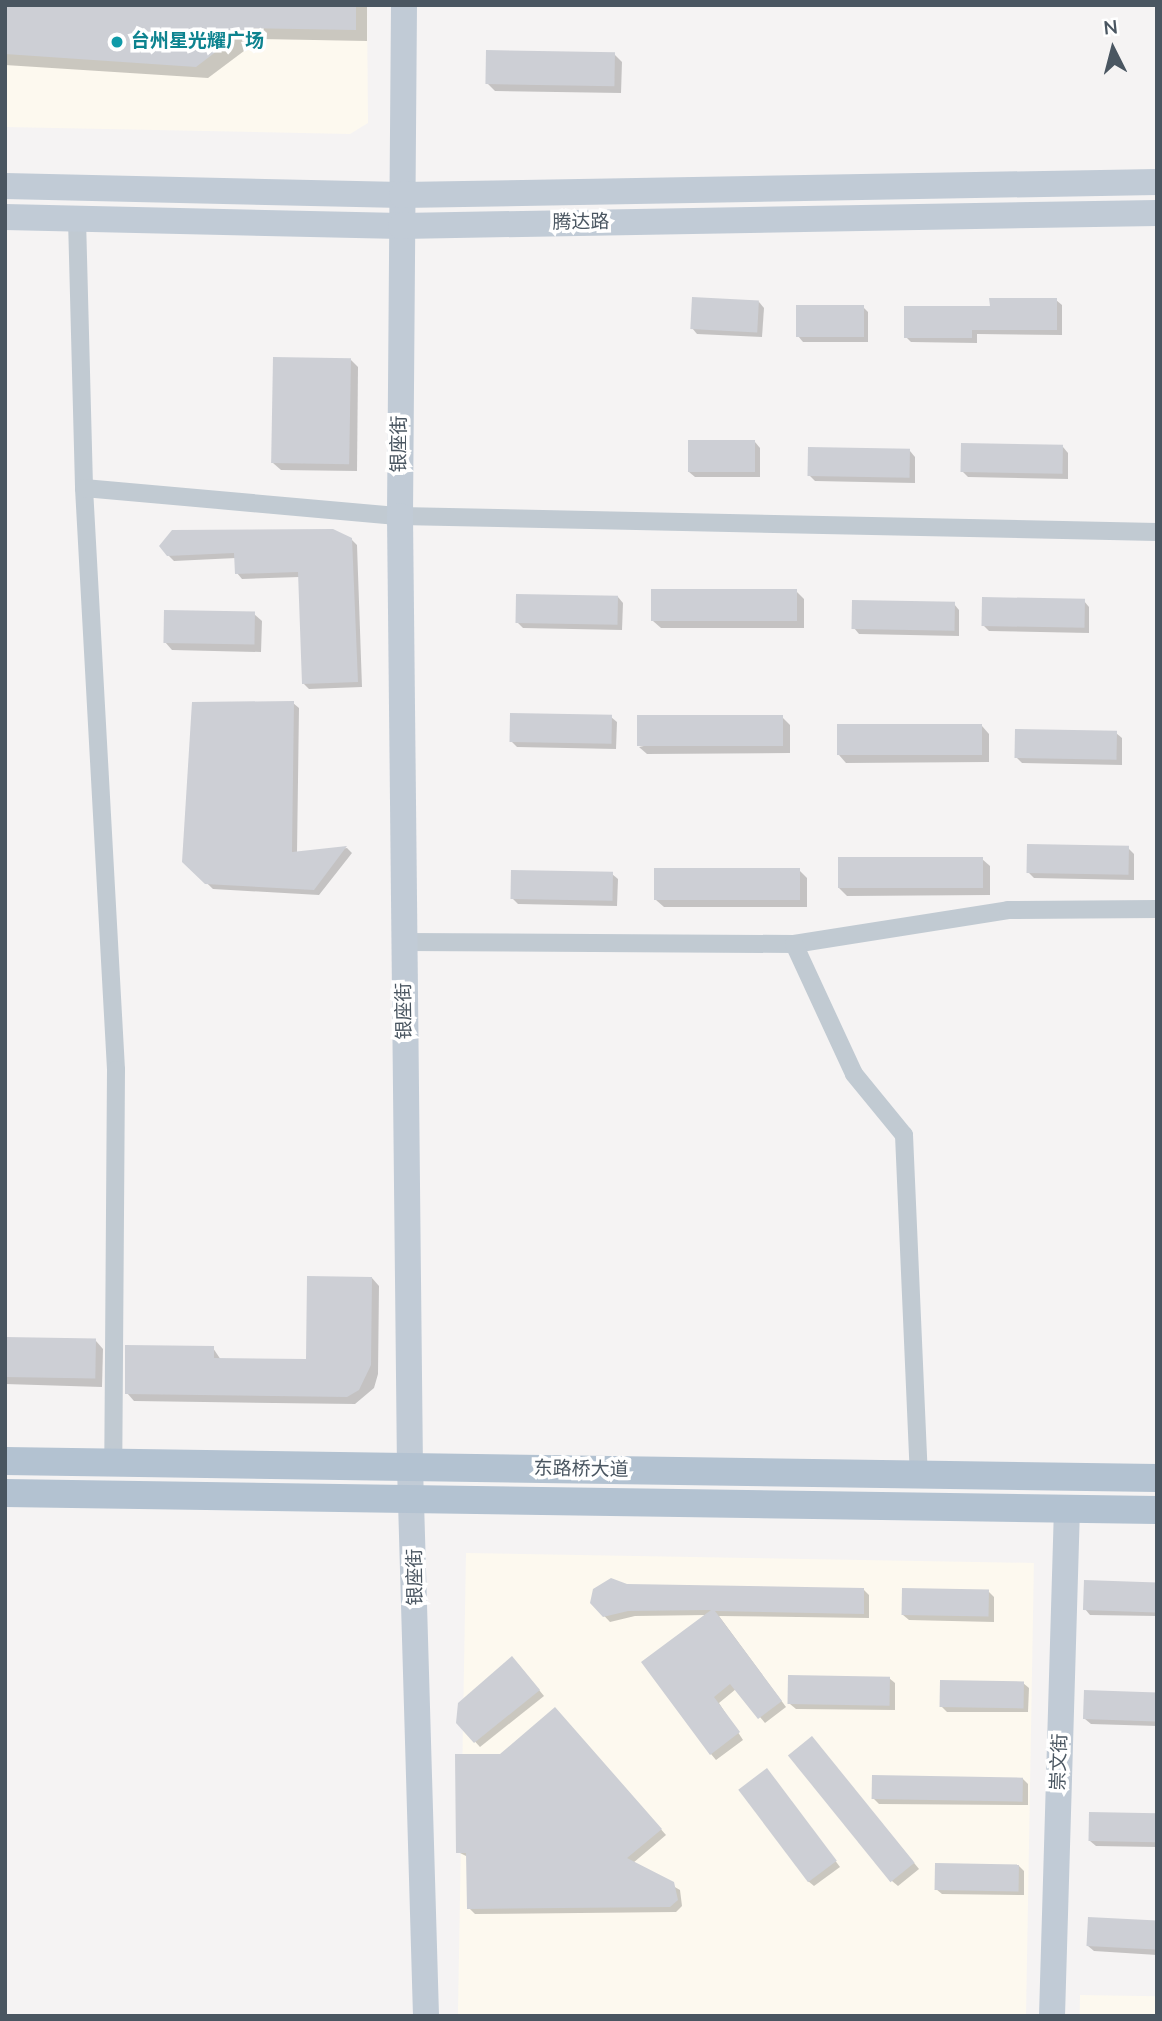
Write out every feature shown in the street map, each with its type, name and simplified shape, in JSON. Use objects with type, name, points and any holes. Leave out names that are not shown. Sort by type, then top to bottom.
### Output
[{"type":"main road","points":[[386,5],[394,195]]},
{"type":"main road","points":[[404,5],[393,226],[391,516],[404,1467]]},
{"type":"main road","name":"腾达路","points":[[5,186],[394,195],[1157,182]]},
{"type":"main road","name":"腾达路","points":[[5,217],[393,226],[1157,212]]},
{"type":"main road","name":"银座街","points":[[391,516],[404,942],[404,1467],[426,2016]]},
{"type":"main road","name":"东路桥大道","points":[[5,1461],[1157,1478]]},
{"type":"main road","name":"东路桥大道","points":[[5,1493],[1157,1510]]},
{"type":"main road","points":[[406,1499],[412,2016]]},
{"type":"main road","name":"崇文街","points":[[1052,2016],[1067,1509]]},
{"type":"street","points":[[77,219],[84,488],[116,1070],[113,1463]]},
{"type":"street","points":[[84,488],[391,516],[1157,532]]},
{"type":"street","points":[[404,942],[794,944],[1009,910],[1157,909]]},
{"type":"street","points":[[794,944],[854,1074],[904,1135],[919,1475]]},
{"type":"shaded area","points":[[5,5],[367,5],[368,123],[350,134],[5,127]]},
{"type":"shaded area","points":[[466,1553],[1034,1563],[1026,2016],[458,2016]]},
{"type":"shaded area","points":[[1080,1995],[1157,1996],[1157,2016],[1080,2016]]},
{"type":"building","name":"台州星光耀广场","points":[[5,5],[356,5],[356,30],[247,28],[196,67],[5,54]]},
{"type":"building","points":[[486,50],[615,52],[614,86],[485,84]]},
{"type":"building","points":[[692,297],[759,301],[757,332],[690,329]]},
{"type":"building","points":[[989,298],[1057,298],[1057,330],[972,330],[972,338],[904,338],[904,306],[990,306]]},
{"type":"building","points":[[796,305],[864,305],[864,337],[796,337]]},
{"type":"building","points":[[273,357],[351,358],[349,464],[271,463]]},
{"type":"building","points":[[688,440],[755,440],[755,472],[688,472]]},
{"type":"building","points":[[961,443],[1063,445],[1062,474],[960,472]]},
{"type":"building","points":[[808,447],[910,449],[909,478],[807,476]]},
{"type":"building","points":[[333,529],[352,538],[358,682],[302,684],[298,572],[235,574],[234,553],[167,556],[159,546],[172,530]]},
{"type":"building","points":[[651,589],[797,589],[797,621],[651,621]]},
{"type":"building","points":[[516,594],[618,596],[617,625],[515,623]]},
{"type":"building","points":[[982,597],[1085,599],[1084,628],[981,626]]},
{"type":"building","points":[[852,600],[955,602],[954,631],[851,629]]},
{"type":"building","points":[[164,610],[255,612],[254,645],[163,643]]},
{"type":"building","points":[[294,701],[292,852],[347,846],[314,890],[205,884],[182,862],[192,702]]},
{"type":"building","points":[[510,713],[612,715],[611,744],[509,742]]},
{"type":"building","points":[[637,715],[783,715],[783,746],[637,746]]},
{"type":"building","points":[[837,724],[982,724],[982,755],[837,755]]},
{"type":"building","points":[[1015,729],[1117,731],[1116,760],[1014,758]]},
{"type":"building","points":[[1027,844],[1129,846],[1128,875],[1026,873]]},
{"type":"building","points":[[838,857],[983,857],[983,888],[838,888]]},
{"type":"building","points":[[654,868],[800,868],[800,900],[654,900]]},
{"type":"building","points":[[511,870],[613,872],[612,901],[510,899]]},
{"type":"building","points":[[307,1276],[372,1277],[371,1365],[359,1390],[347,1397],[125,1394],[125,1345],[214,1346],[214,1358],[306,1359]]},
{"type":"building","points":[[5,1337],[96,1339],[95,1379],[5,1377]]},
{"type":"building","points":[[611,1578],[627,1584],[864,1588],[864,1614],[715,1611],[782,1701],[758,1719],[730,1684],[714,1697],[740,1732],[710,1755],[641,1662],[711,1610],[628,1611],[603,1617],[590,1603],[593,1589]]},
{"type":"building","points":[[1084,1580],[1157,1583],[1156,1613],[1083,1610]]},
{"type":"building","points":[[902,1588],[989,1590],[989,1617],[902,1615]]},
{"type":"building","points":[[512,1656],[540,1690],[474,1743],[456,1723],[458,1703]]},
{"type":"building","points":[[788,1675],[890,1677],[889,1706],[787,1704]]},
{"type":"building","points":[[940,1680],[1024,1681],[1024,1708],[940,1707]]},
{"type":"building","points":[[1084,1690],[1157,1693],[1156,1722],[1083,1719]]},
{"type":"building","points":[[555,1707],[662,1829],[627,1858],[674,1882],[678,1900],[670,1907],[467,1909],[466,1853],[456,1853],[455,1754],[500,1754]]},
{"type":"building","points":[[812,1736],[915,1863],[890,1882],[788,1756]]},
{"type":"building","points":[[767,1768],[837,1861],[808,1882],[738,1790]]},
{"type":"building","points":[[872,1775],[1023,1778],[1023,1802],[872,1799]]},
{"type":"building","points":[[1089,1812],[1157,1813],[1156,1842],[1088,1841]]},
{"type":"building","points":[[935,1863],[1019,1864],[1019,1891],[935,1890]]},
{"type":"building","points":[[1088,1917],[1157,1921],[1155,1950],[1086,1946]]},
{"type":"place","name":"台州星光耀广场","points":[[117,42]]}]
